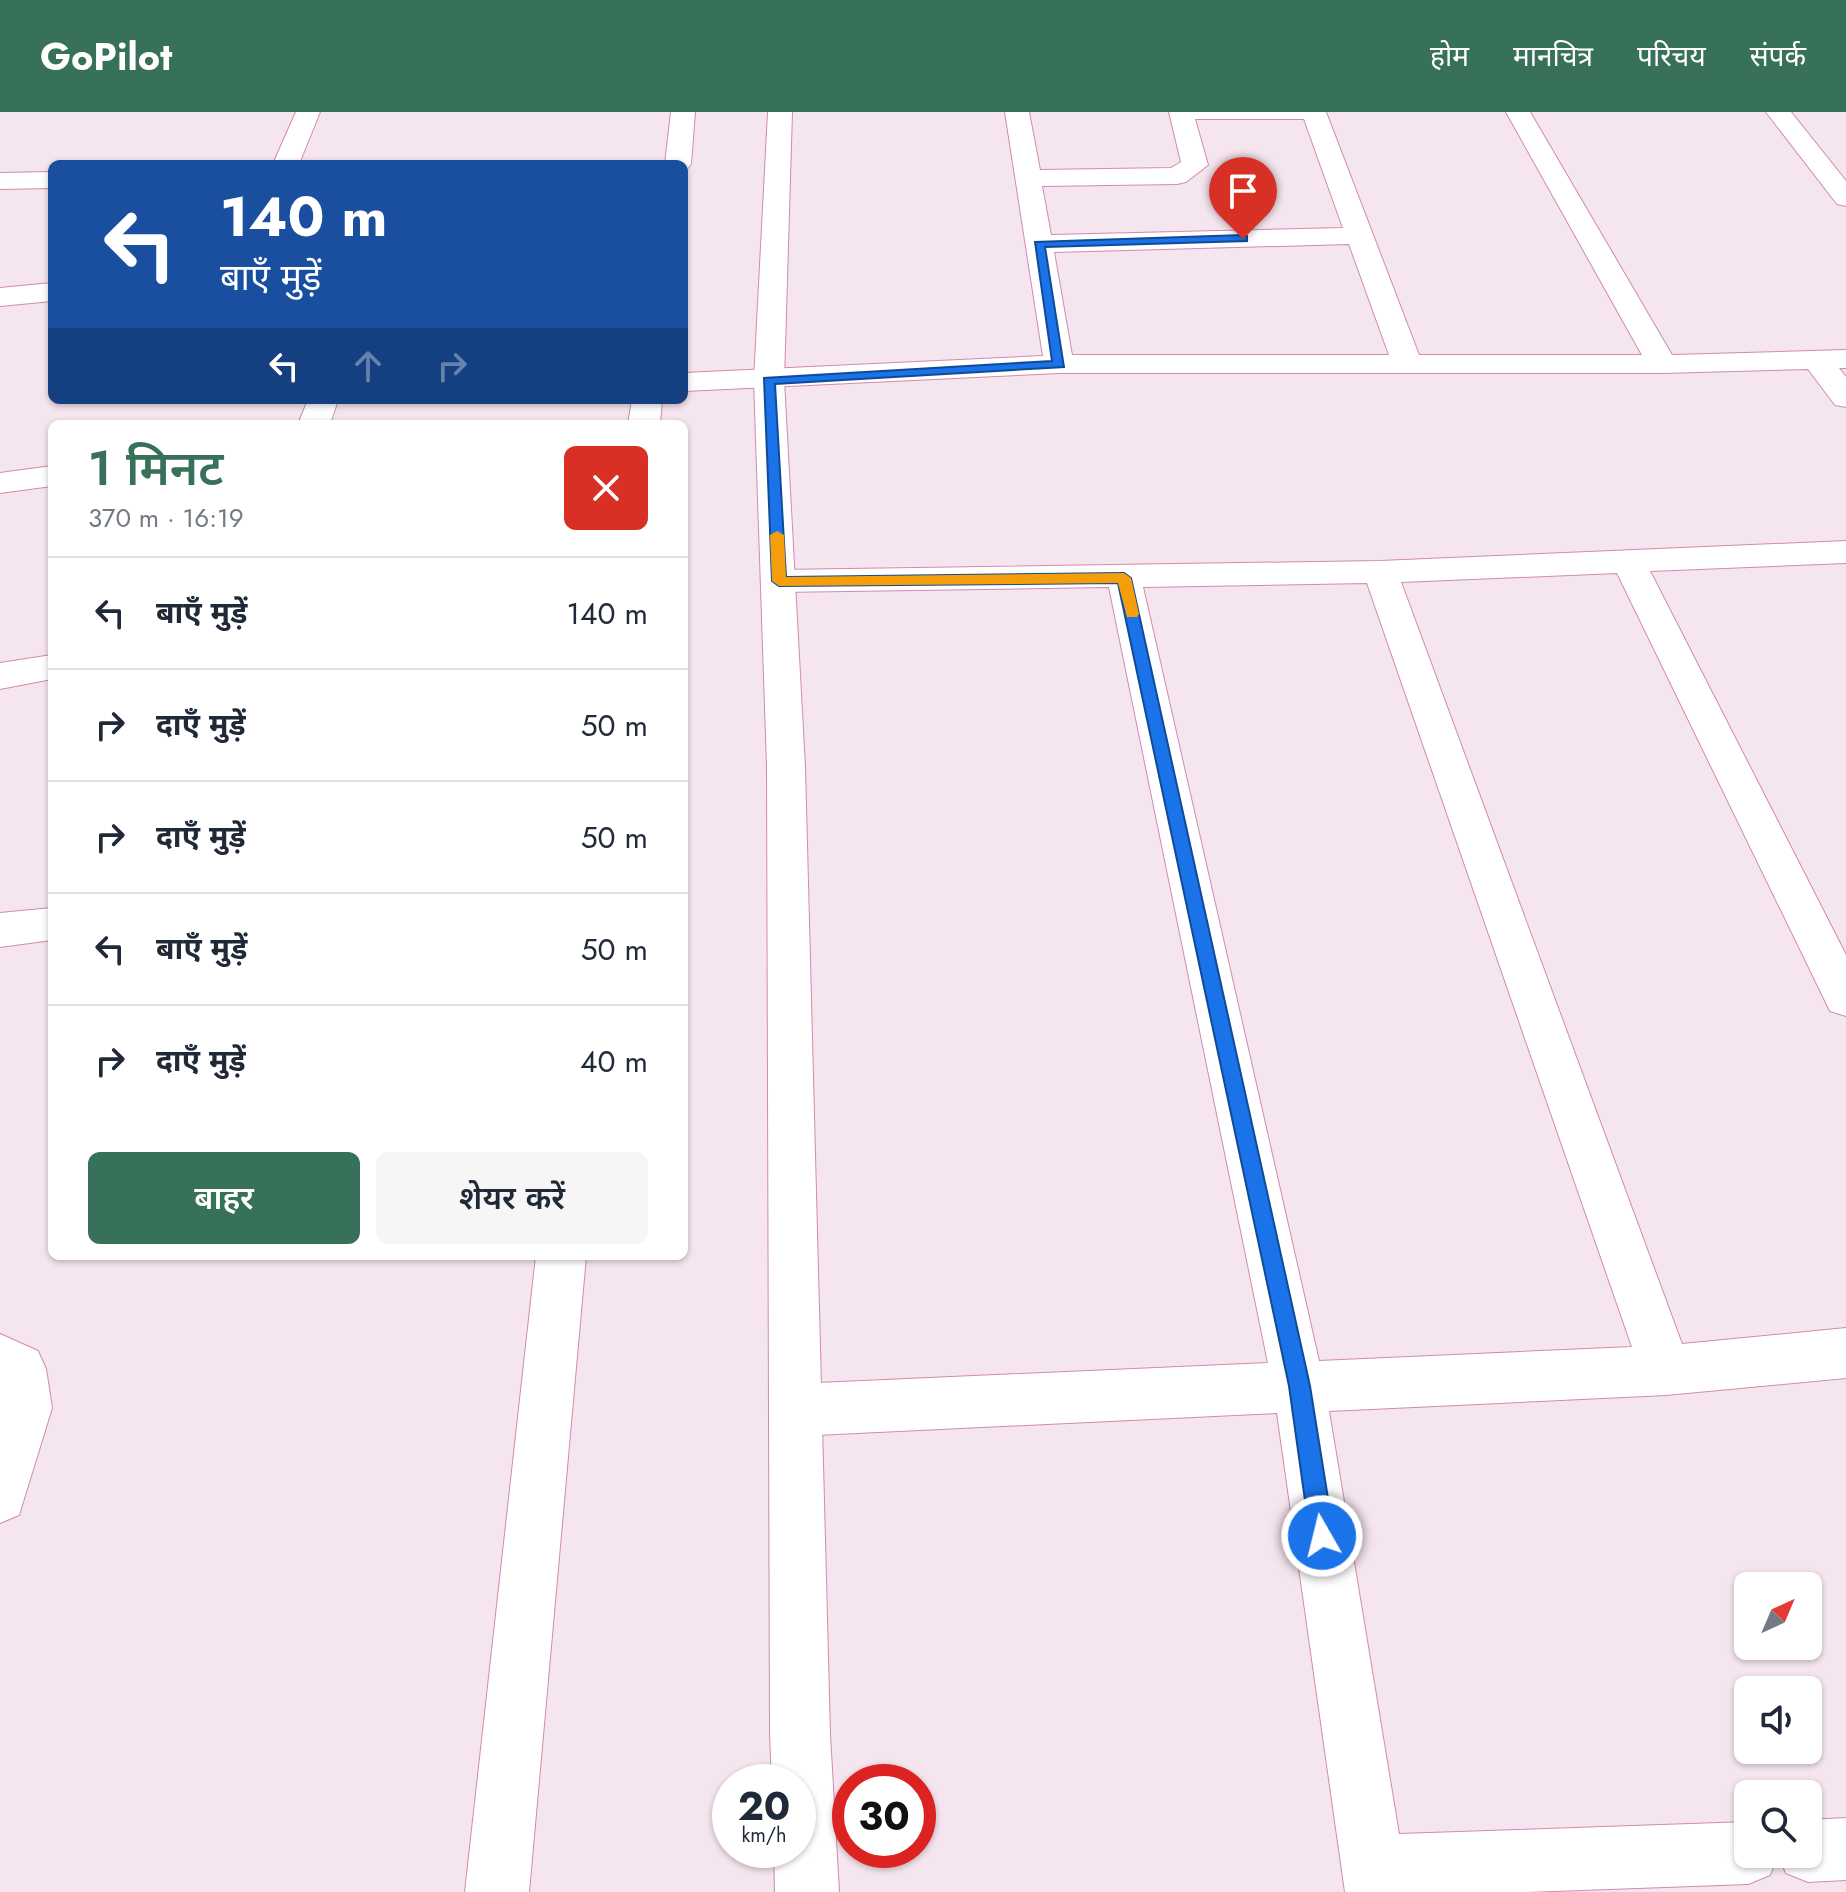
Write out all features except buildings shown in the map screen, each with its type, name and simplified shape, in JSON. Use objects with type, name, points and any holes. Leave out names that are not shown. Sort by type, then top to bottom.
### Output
[{"type":"street","points":[[288,160],[308,112]]},
{"type":"street","points":[[678,160],[683,112]]},
{"type":"street","points":[[780,112],[769,380],[787,799],[800,1734],[807,1892]]},
{"type":"street","points":[[1017,112],[1059,364]]},
{"type":"street","points":[[1028,178],[1177,176],[1195,165],[1181,112],[1314,112],[1407,364]]},
{"type":"street","points":[[1518,112],[1662,364]]},
{"type":"street","points":[[1778,112],[1846,198]]},
{"type":"street","points":[[0,181],[48,180]]},
{"type":"street","points":[[1039,244],[1360,236]]},
{"type":"street","points":[[0,297],[48,292]]},
{"type":"street","points":[[688,382],[1059,364],[1662,364],[1831,359],[1846,398]]},
{"type":"street","points":[[0,483],[48,477]]},
{"type":"street","points":[[779,581],[1380,572],[1846,552]]},
{"type":"street","points":[[1628,561],[1846,998]]},
{"type":"street","points":[[1380,572],[1666,1370]]},
{"type":"street","points":[[1124,578],[1299,1386],[1374,1879],[1734,1854]]},
{"type":"street","points":[[0,676],[48,668]]},
{"type":"street","points":[[0,930],[48,924]]},
{"type":"street","points":[[497,1892],[561,1260]]},
{"type":"street","points":[[795,1410],[1666,1370],[1846,1353]]},
{"type":"street","points":[[0,1359],[20,1369],[26,1408],[0,1496]]},
{"type":"street","points":[[1822,1850],[1846,1849]]},
{"type":"slow traffic","points":[[777,535],[779,581],[1124,578],[1132,614]]},
{"type":"route","points":[[1243,239],[1039,244],[1059,364],[769,380],[779,581],[1124,578],[1299,1386],[1322,1536]]}]
